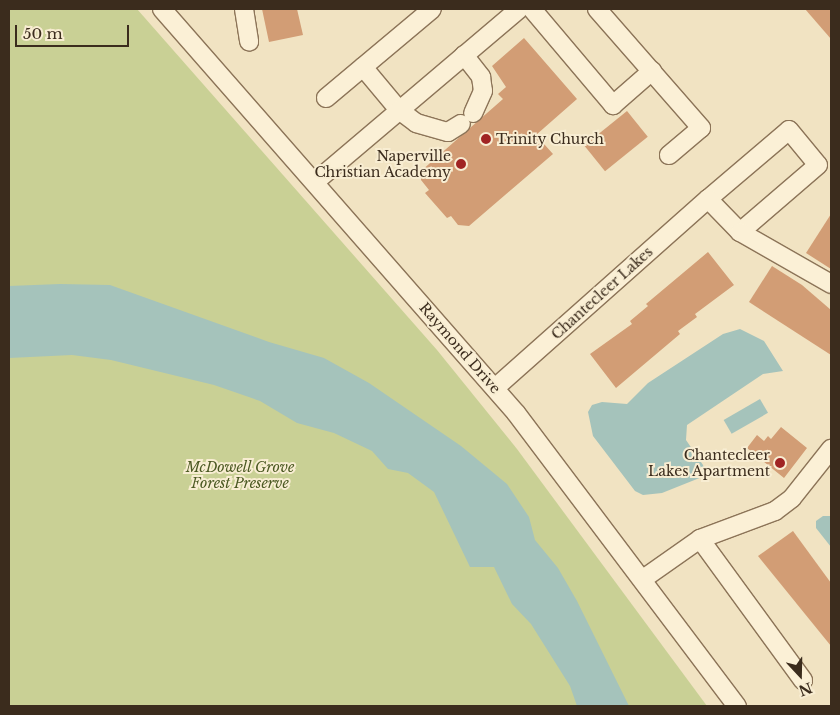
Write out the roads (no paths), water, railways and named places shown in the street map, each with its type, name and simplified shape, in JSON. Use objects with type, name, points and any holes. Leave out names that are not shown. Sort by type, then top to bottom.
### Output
[{"type":"street","points":[[244,9],[249,42]]},
{"type":"street","points":[[326,98],[432,9]]},
{"type":"street","points":[[315,182],[519,9]]},
{"type":"street","points":[[532,9],[613,105],[652,72]]},
{"type":"street","points":[[597,9],[702,128],[669,155]]},
{"type":"street","name":"Raymond Drive","points":[[167,10],[495,388],[737,706]]},
{"type":"street","points":[[363,66],[399,110],[416,123],[434,130],[448,132],[467,119],[483,91],[481,77],[464,55]]},
{"type":"street","name":"Chantecleer Lakes","points":[[495,388],[708,199],[789,130],[818,165],[740,232]]},
{"type":"street","points":[[708,199],[740,232],[831,284]]},
{"type":"street","points":[[642,579],[700,538],[775,511],[792,498],[831,449]]},
{"type":"street","points":[[700,538],[803,680]]},
{"type":"water","points":[[110,285],[269,342],[324,358],[369,383],[461,446],[507,484],[529,517],[535,540],[558,568],[577,601],[629,706],[577,706],[570,686],[531,624],[512,604],[494,567],[470,567],[434,492],[408,473],[388,469],[372,451],[334,433],[297,423],[260,401],[214,385],[111,360],[72,355],[9,358],[9,286]]},
{"type":"water","points":[[740,329],[764,341],[783,371],[763,374],[687,425],[686,440],[703,465],[705,472],[702,477],[662,493],[643,495],[635,491],[593,436],[588,412],[592,405],[602,402],[627,404],[648,383],[723,334]]},
{"type":"water","points":[[760,399],[768,413],[732,434],[724,420]]},
{"type":"water","points":[[823,516],[831,516],[831,547],[816,528],[816,521]]},
{"type":"place","name":"Trinity Church","points":[[486,139]]},
{"type":"place","name":"Naperville Christian Academy","points":[[461,164]]},
{"type":"place","name":"Chantecleer Lakes Apartment","points":[[780,463]]},
{"type":"park label","name":"McDowell Grove Forest Preserve","points":[[240,476]]}]
